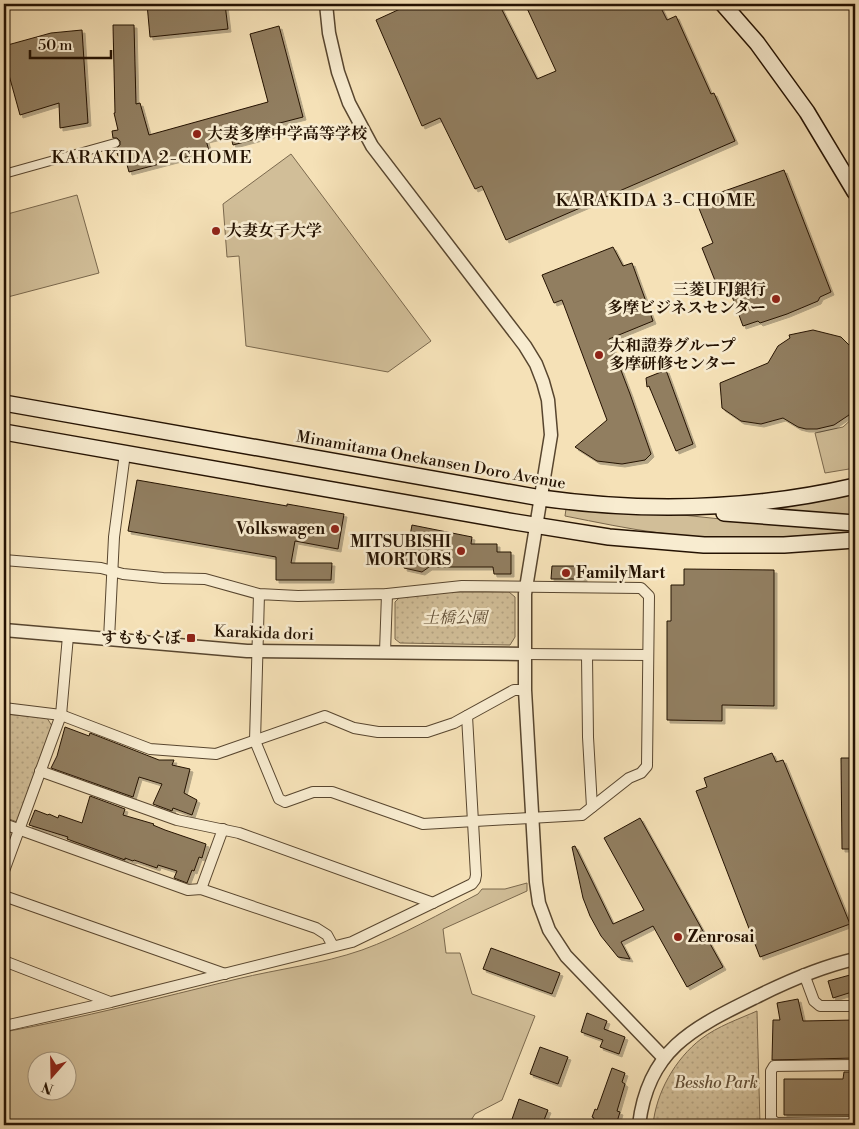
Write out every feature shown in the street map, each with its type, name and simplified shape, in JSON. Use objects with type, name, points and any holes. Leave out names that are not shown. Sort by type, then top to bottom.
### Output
[{"type":"main road","points":[[723,4],[757,43],[807,112],[855,192]]},
{"type":"main road","name":"Minamitama Onekansen Doro Avenue","points":[[4,403],[542,498],[600,504],[676,508],[759,503],[855,486]]},
{"type":"main road","points":[[4,432],[609,537],[704,545],[784,545],[855,540]]},
{"type":"main road","points":[[676,508],[777,518],[855,523]]},
{"type":"street","points":[[326,4],[329,32],[338,72],[349,103],[372,146],[525,346],[536,364],[548,400],[551,435],[526,587],[524,654],[532,818],[539,903],[552,936],[566,956],[664,1058]]},
{"type":"street","points":[[4,174],[115,143]]},
{"type":"street","points":[[109,639],[116,518],[125,454]]},
{"type":"street","points":[[4,560],[102,568],[123,574],[163,578],[205,579],[258,594],[298,596],[387,594],[462,586],[641,588],[649,596],[647,766],[641,773],[629,778],[582,815],[423,824],[332,792],[313,792],[285,802],[279,799],[256,740],[258,594]]},
{"type":"street","points":[[386,652],[387,594]]},
{"type":"street","name":"Karakida dori","points":[[4,630],[258,651],[524,654]]},
{"type":"street","points":[[4,871],[61,715],[68,636]]},
{"type":"street","points":[[524,654],[648,655]]},
{"type":"street","points":[[587,656],[588,737],[592,807]]},
{"type":"street","points":[[4,708],[61,715],[150,749],[216,754],[325,716],[354,728],[370,731],[427,732],[454,723],[514,690],[525,690]]},
{"type":"street","points":[[4,1024],[9,1026],[352,942],[472,884],[475,880],[474,821],[467,716]]},
{"type":"street","points":[[40,771],[177,820],[239,833],[433,903]]},
{"type":"street","points":[[4,824],[188,890],[201,889],[316,928],[327,935],[333,946]]},
{"type":"street","points":[[201,889],[223,829]]},
{"type":"street","points":[[4,896],[226,974]]},
{"type":"street","points":[[639,1125],[641,1107],[656,1070],[664,1058],[682,1039],[711,1019],[804,974],[855,959]]},
{"type":"street","points":[[4,961],[110,1002]]},
{"type":"street","points":[[804,974],[814,1001],[820,1006],[855,1006]]},
{"type":"street","points":[[855,1065],[774,1066],[770,1071],[771,1119],[776,1123],[855,1122]]},
{"type":"green space","points":[[291,154],[431,341],[388,372],[246,346],[239,256],[227,257],[223,204]]},
{"type":"green space","points":[[77,195],[99,273],[4,298],[4,215]]},
{"type":"green space","points":[[855,416],[855,468],[825,473],[815,433],[843,427]]},
{"type":"green space","points":[[855,493],[855,516],[772,510]]},
{"type":"green space","points":[[566,509],[615,513],[673,514],[768,524],[855,528],[855,532],[757,538],[684,536],[636,530],[565,516]]},
{"type":"green space","name":"土橋公園","points":[[454,592],[509,592],[515,597],[515,637],[510,645],[400,643],[395,639],[395,602],[400,597]]},
{"type":"green space","points":[[4,714],[47,718],[52,726],[17,822],[4,817]]},
{"type":"green space","points":[[527,883],[527,891],[443,929],[446,953],[460,953],[472,994],[535,1016],[502,1100],[475,1114],[468,1125],[4,1125],[4,1032],[347,955],[406,931],[478,894],[482,889],[505,889]]},
{"type":"green space","name":"Bessho Park","points":[[757,1011],[760,1125],[653,1125],[658,1101],[663,1089],[683,1056],[714,1030]]},
{"type":"building","points":[[147,4],[225,4],[228,29],[150,37]]},
{"type":"building","points":[[411,4],[499,4],[537,79],[556,71],[525,4],[659,4],[667,20],[676,16],[711,94],[714,93],[735,141],[506,240],[482,186],[475,189],[440,118],[422,126],[376,20]]},
{"type":"building","points":[[113,25],[134,25],[136,104],[140,103],[149,135],[268,102],[250,34],[279,26],[303,117],[276,124],[278,133],[233,145],[230,134],[206,140],[209,151],[129,172],[124,154],[118,156],[116,149],[120,145],[120,141],[117,138],[113,138],[112,131],[118,130],[114,113]]},
{"type":"building","points":[[82,30],[88,123],[60,128],[59,103],[20,115],[4,57],[4,46],[51,33]]},
{"type":"building","points":[[784,170],[831,292],[820,297],[818,301],[787,314],[760,323],[758,321],[743,326],[726,280],[716,283],[702,248],[713,243],[696,201]]},
{"type":"building","name":"大和證券グループ 多摩研修センター","points":[[613,247],[623,266],[632,263],[653,321],[609,339],[651,454],[645,460],[622,464],[597,461],[575,447],[607,420],[562,300],[554,303],[542,275]]},
{"type":"building","points":[[813,330],[841,337],[855,351],[855,407],[849,415],[834,425],[817,429],[806,429],[798,427],[783,418],[761,424],[741,421],[722,408],[720,383],[768,363],[778,346],[790,338],[789,335]]},
{"type":"building","points":[[666,370],[693,444],[676,451],[649,386],[647,387],[646,378]]},
{"type":"building","points":[[137,480],[344,514],[338,549],[295,541],[291,563],[332,563],[331,580],[276,580],[276,557],[128,531]]},
{"type":"building","points":[[412,525],[472,537],[471,544],[497,544],[497,552],[511,552],[511,574],[494,574],[493,567],[429,567],[422,572],[404,568]]},
{"type":"building","points":[[552,566],[584,566],[584,579],[551,579]]},
{"type":"building","points":[[684,569],[774,570],[774,706],[722,705],[722,721],[667,720],[667,621],[671,621],[671,585],[684,585]]},
{"type":"building","points":[[65,727],[89,736],[90,733],[159,760],[174,760],[172,765],[190,769],[184,793],[197,800],[192,815],[173,808],[172,811],[153,804],[162,784],[139,777],[133,797],[51,768],[57,756]]},
{"type":"building","points":[[772,753],[776,762],[783,760],[850,924],[760,957],[696,791],[707,787],[704,778]]},
{"type":"building","points":[[841,758],[855,758],[855,849],[842,849]]},
{"type":"building","points":[[90,796],[125,809],[123,815],[154,824],[165,830],[206,844],[202,858],[199,857],[187,883],[174,878],[177,871],[158,865],[157,868],[125,858],[125,860],[67,839],[68,837],[29,825],[35,810],[58,818],[59,815],[82,823]]},
{"type":"building","points":[[640,818],[723,967],[687,987],[653,926],[621,942],[630,959],[618,957],[601,936],[583,898],[572,847],[575,846],[613,924],[644,910],[604,838]]},
{"type":"building","points":[[491,948],[560,973],[552,994],[483,969]]},
{"type":"building","points":[[850,975],[855,991],[833,998],[828,981]]},
{"type":"building","points":[[798,999],[803,1021],[855,1020],[855,1058],[772,1060],[773,1020],[780,1020],[777,1003]]},
{"type":"building","points":[[587,1013],[607,1021],[604,1029],[625,1037],[619,1054],[600,1047],[603,1040],[581,1032]]},
{"type":"building","points":[[540,1047],[568,1057],[558,1084],[530,1074]]},
{"type":"building","points":[[612,1068],[625,1073],[622,1082],[625,1084],[617,1111],[620,1112],[616,1125],[601,1125],[593,1122],[594,1118],[592,1117],[595,1109],[597,1110]]},
{"type":"building","points":[[844,1072],[855,1072],[855,1115],[784,1115],[784,1079],[843,1079]]},
{"type":"building","points":[[519,1099],[548,1110],[542,1125],[510,1125]]},
{"type":"place","name":"大妻多摩中学高等学校","points":[[197,134]]},
{"type":"place","name":"大妻女子大学","points":[[216,231]]},
{"type":"place","name":"三菱UFJ銀行 多摩ビジネスセンター","points":[[776,299]]},
{"type":"place","name":"大和證券グループ 多摩研修センター","points":[[599,355]]},
{"type":"place","name":"Volkswagen","points":[[335,529]]},
{"type":"place","name":"MITSUBISHI MORTORS","points":[[461,551]]},
{"type":"place","name":"FamilyMart","points":[[566,573]]},
{"type":"place","name":"すももくぼ","points":[[191,638]]},
{"type":"place","name":"Zenrosai","points":[[678,937]]},
{"type":"district","name":"KARAKIDA 2-CHOME","points":[[152,157]]},
{"type":"district","name":"KARAKIDA 3-CHOME","points":[[656,200]]}]
